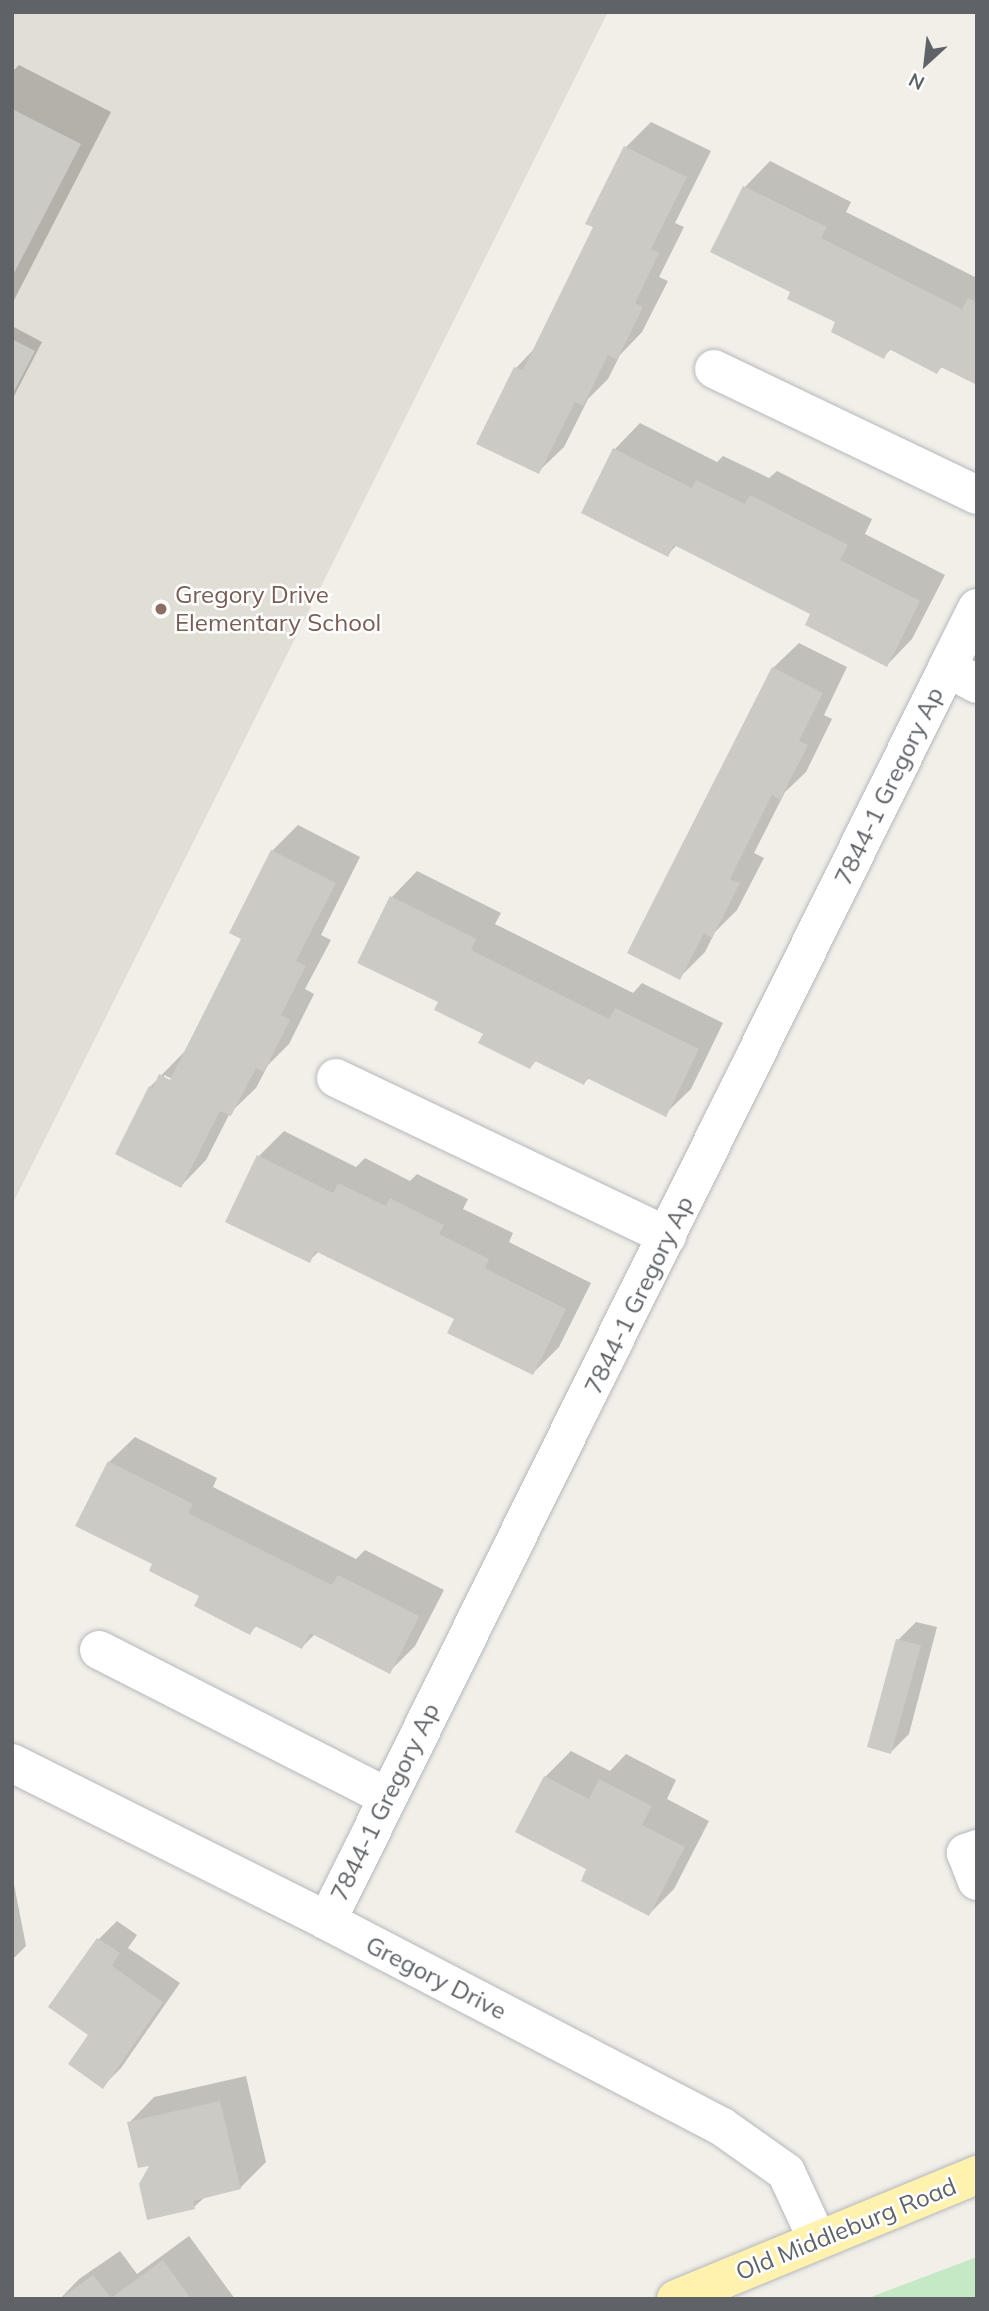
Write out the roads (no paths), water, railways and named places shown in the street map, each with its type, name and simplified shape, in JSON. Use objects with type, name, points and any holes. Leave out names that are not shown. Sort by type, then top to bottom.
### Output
[{"type":"main road","name":"Old Middleburg Road","points":[[676,2299],[977,2175]]},
{"type":"street","points":[[714,369],[977,495]]},
{"type":"street","name":"7844-1 Gregory Ap","points":[[327,1921],[667,1236],[962,676],[977,608]]},
{"type":"street","points":[[336,1078],[667,1236]]},
{"type":"street","points":[[99,1650],[388,1797]]},
{"type":"street","name":"Gregory Drive","points":[[12,1763],[327,1921],[721,2126],[786,2172],[817,2239]]},
{"type":"street","points":[[977,1849],[966,1853],[977,1881]]},
{"type":"place","name":"Gregory Drive Elementary School","points":[[161,609]]}]
